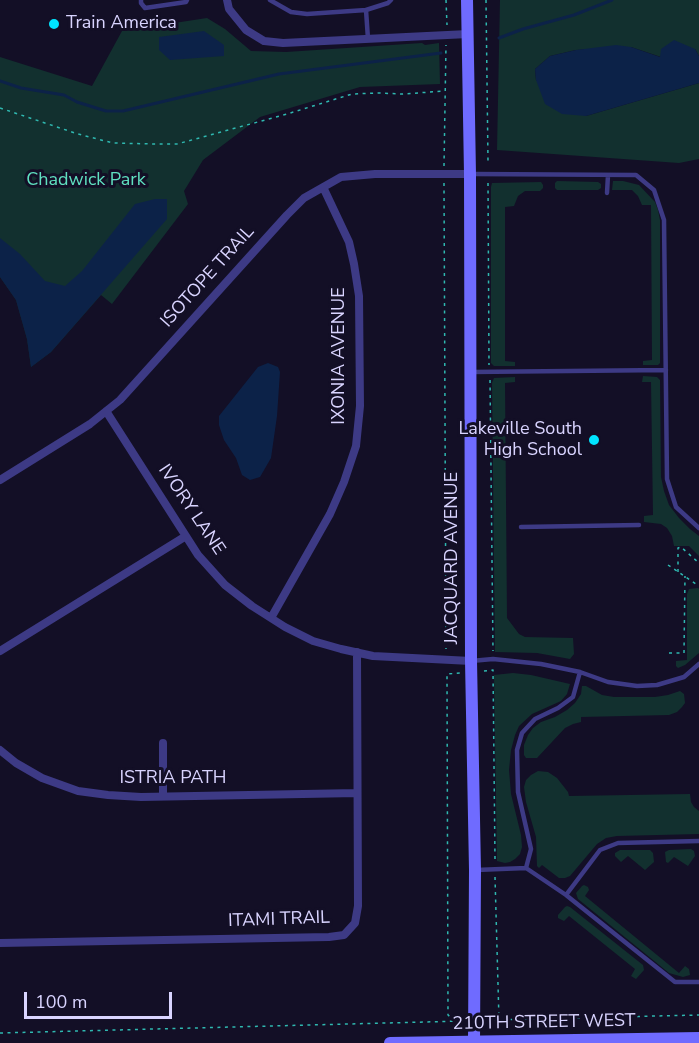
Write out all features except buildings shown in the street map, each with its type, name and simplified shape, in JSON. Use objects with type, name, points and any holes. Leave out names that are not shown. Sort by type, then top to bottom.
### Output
[{"type":"street","points":[[227,0],[229,9],[246,30],[264,41],[283,43],[468,34]]},
{"type":"street","name":"JACQUARD AVENUE","points":[[467,0],[470,174],[471,666],[475,870],[474,1042]]},
{"type":"street","name":"ISOTOPE TRAIL","points":[[0,480],[90,423],[120,400],[304,198],[341,177],[375,174],[470,174]]},
{"type":"street","name":"IXONIA AVENUE","points":[[271,618],[330,514],[356,446],[360,406],[359,296],[349,242],[323,187]]},
{"type":"street","name":"IVORY LANE","points":[[106,411],[198,555],[225,585],[252,606],[313,641],[341,649],[373,656],[446,660],[471,666]]},
{"type":"street","points":[[0,651],[186,536]]},
{"type":"street","name":"ITAMI TRAIL","points":[[0,942],[317,937],[344,934],[355,923],[358,906],[357,652]]},
{"type":"street","points":[[163,743],[163,796]]},
{"type":"street","name":"ISTRIA PATH","points":[[0,750],[16,763],[42,778],[78,791],[108,795],[357,793]]},
{"type":"street","name":"210TH STREET WEST","points":[[390,1043],[699,1038]]},
{"type":"lane","points":[[141,0],[145,8],[187,0]]},
{"type":"lane","points":[[270,0],[291,12],[307,14],[366,10],[392,0]]},
{"type":"lane","points":[[366,10],[368,39]]},
{"type":"lane","points":[[470,174],[636,175],[654,190],[664,220],[667,480],[676,507],[699,528]]},
{"type":"lane","points":[[607,193],[608,175]]},
{"type":"lane","points":[[471,372],[666,370]]},
{"type":"lane","points":[[521,527],[639,525]]},
{"type":"lane","points":[[471,666],[493,659],[519,661],[580,672],[608,682],[637,686],[657,685],[684,677],[699,664]]},
{"type":"lane","points":[[526,868],[531,849],[518,792],[517,750],[522,733],[535,719],[558,708],[573,697],[580,672]]},
{"type":"lane","points":[[566,896],[600,850],[618,843],[699,841]]},
{"type":"lane","points":[[475,870],[526,868],[566,896],[675,982],[699,981]]},
{"type":"path","points":[[447,0],[444,174],[448,1016],[455,1021]]},
{"type":"path","points":[[486,0],[488,161]]},
{"type":"path","points":[[0,108],[113,143],[177,144],[352,94],[446,91]]},
{"type":"path","points":[[488,183],[489,366]]},
{"type":"path","points":[[490,379],[493,652]]},
{"type":"path","points":[[678,572],[678,548],[699,563]]},
{"type":"path","points":[[668,565],[699,586]]},
{"type":"path","points":[[669,653],[684,653],[685,576]]},
{"type":"path","points":[[447,674],[471,666],[493,670],[499,1020]]},
{"type":"path","points":[[0,1033],[699,1015]]},
{"type":"green space","points":[[500,0],[699,0],[699,56],[695,49],[661,57],[631,47],[576,50],[550,56],[535,69],[536,80],[586,116],[699,83],[699,159],[679,163],[497,150]]},
{"type":"green space","name":"Chadwick Park","points":[[207,18],[225,29],[251,51],[286,52],[439,43],[440,84],[360,87],[260,117],[203,160],[184,191],[188,204],[112,304],[101,295],[51,352],[31,367],[27,339],[16,300],[0,277],[0,57],[92,86],[122,31]]},
{"type":"green space","points":[[557,181],[598,182],[601,188],[598,190],[557,190],[555,183]]},
{"type":"green space","points":[[613,181],[639,185],[655,202],[658,210],[660,220],[660,363],[658,365],[643,365],[643,361],[652,360],[651,205],[642,205],[632,190],[612,190]]},
{"type":"green space","points":[[541,182],[543,188],[540,191],[525,191],[518,196],[514,206],[505,207],[505,361],[515,362],[515,366],[494,366],[491,363],[492,183]]},
{"type":"green space","points":[[643,376],[657,377],[660,380],[661,477],[664,491],[669,505],[679,518],[699,536],[699,556],[689,546],[674,546],[672,536],[661,524],[644,522],[644,516],[653,515],[651,382],[642,382]]},
{"type":"green space","points":[[515,377],[515,382],[505,383],[507,618],[519,634],[525,637],[573,638],[574,654],[570,659],[537,653],[495,652],[492,383],[494,378]]},
{"type":"green space","points":[[698,588],[699,653],[678,668],[676,661],[687,660],[687,594],[689,589]]},
{"type":"green space","points":[[513,673],[570,684],[567,694],[561,701],[532,714],[519,726],[515,735],[509,770],[511,794],[522,847],[515,859],[505,863],[497,861],[494,675]]},
{"type":"green space","points":[[582,686],[602,695],[614,697],[655,697],[680,691],[684,694],[685,703],[677,712],[669,715],[581,717],[581,722],[565,728],[537,758],[526,758],[524,745],[533,728],[567,710],[581,694]]},
{"type":"green space","points":[[538,771],[548,772],[557,778],[569,796],[690,794],[691,802],[699,811],[699,834],[606,838],[597,844],[570,876],[559,878],[542,865],[539,868],[537,866],[536,837],[524,787],[526,780]]},
{"type":"green space","points":[[691,849],[695,856],[688,866],[674,857],[668,863],[666,862],[665,852]]},
{"type":"green space","points":[[620,850],[650,850],[653,853],[654,862],[645,870],[628,856],[621,862],[615,856],[615,853]]},
{"type":"green space","points":[[584,885],[589,890],[585,896],[679,973],[685,966],[689,969],[690,975],[683,977],[669,973],[578,899],[576,893]]},
{"type":"green space","points":[[567,906],[643,965],[644,970],[636,979],[631,976],[635,969],[569,916],[564,921],[558,918]]},
{"type":"water","points":[[204,31],[224,45],[224,56],[170,60],[159,50],[159,37]]},
{"type":"water","points":[[674,40],[695,49],[699,56],[699,83],[586,116],[562,114],[545,104],[536,80],[535,69],[550,56],[616,45],[631,47],[660,57],[661,49]]},
{"type":"water","points":[[155,199],[167,199],[167,219],[51,352],[31,367],[27,339],[16,300],[0,277],[0,238],[20,254],[45,281],[65,286],[82,271],[135,204]]},
{"type":"water","points":[[268,363],[278,367],[280,372],[271,458],[260,477],[250,480],[242,475],[236,458],[224,440],[219,425],[219,416],[258,367]]},
{"type":"waterway","points":[[499,38],[574,15],[612,0]]},
{"type":"waterway","points":[[0,81],[21,88],[64,95],[77,102],[106,111],[123,111],[279,74],[441,53]]},
{"type":"place","name":"Train America","points":[[54,24]]},
{"type":"place","name":"Lakeville South High School","points":[[594,440]]}]
